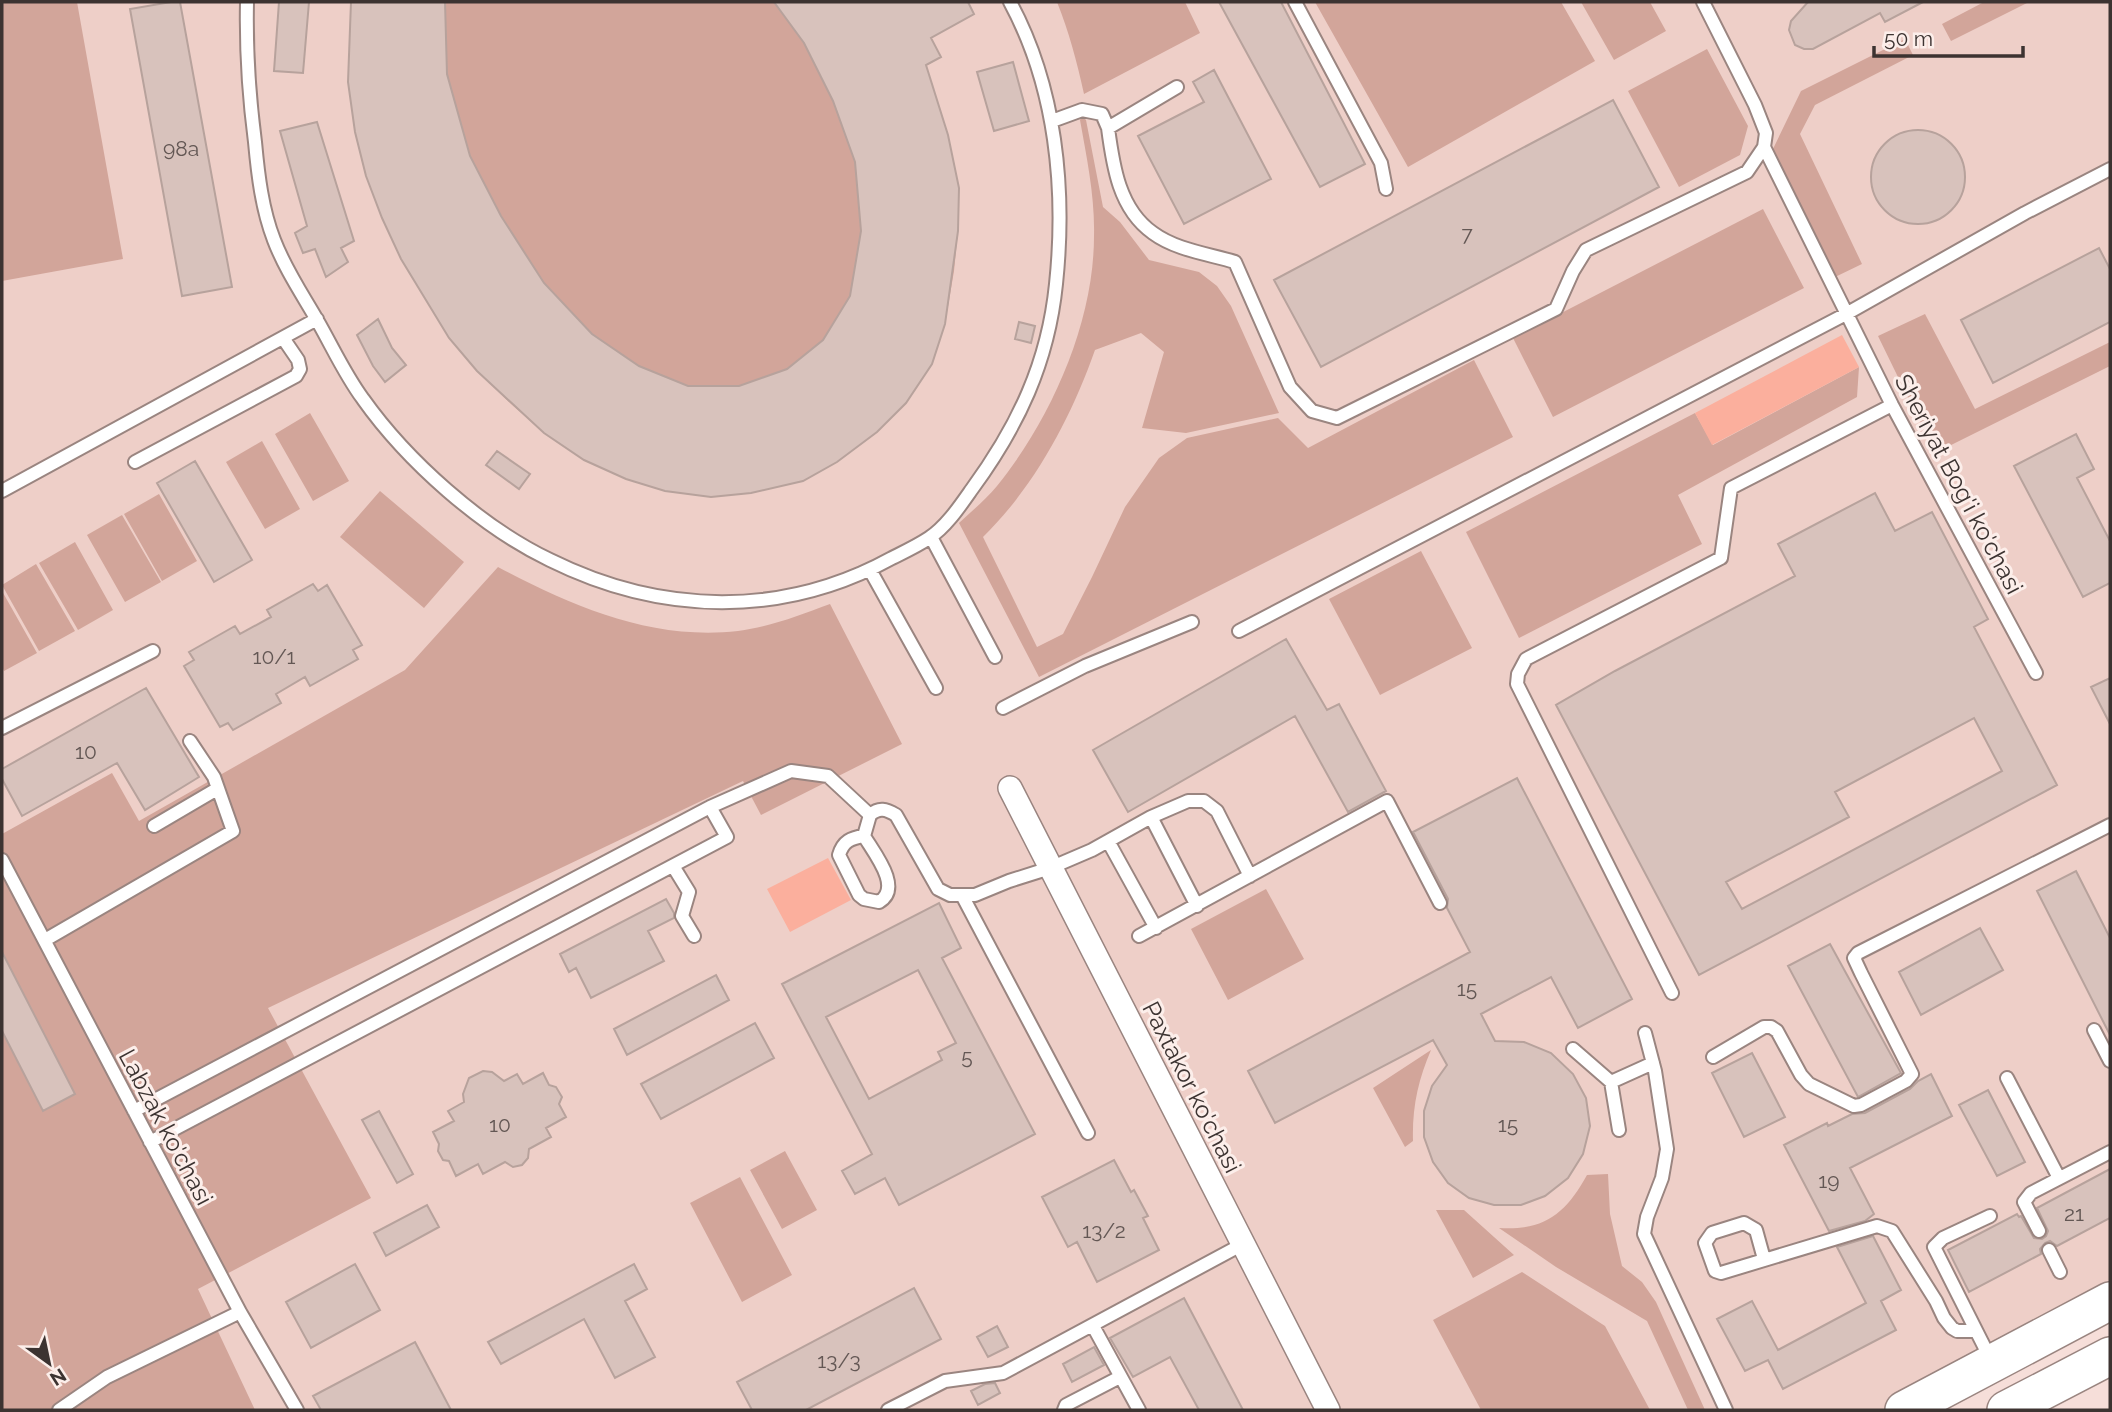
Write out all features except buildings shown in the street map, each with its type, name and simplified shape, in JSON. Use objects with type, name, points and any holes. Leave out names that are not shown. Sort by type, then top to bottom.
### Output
[{"type":"main road","points":[[1904,1410],[2110,1301]]},
{"type":"main road","points":[[2006,1410],[2110,1356]]},
{"type":"street","name":"Paxtakor ko'chasi","points":[[1010,788],[1328,1410]]},
{"type":"lane","points":[[247,2],[250,93],[261,195],[273,238],[293,282],[362,399],[415,459],[475,513],[548,559],[625,588],[666,598],[706,603],[747,603],[789,597],[831,586],[870,570],[931,537],[967,496],[999,450],[1026,401],[1044,349],[1055,292],[1060,233],[1059,178],[1052,121],[1037,66],[1010,2]]},
{"type":"lane","points":[[1295,2],[1381,163],[1386,188]]},
{"type":"lane","name":"Sheriyat Bog'i ko'chasi","points":[[1703,2],[1755,105],[1766,133],[1764,147],[1846,314],[2036,673]]},
{"type":"lane","points":[[1108,128],[1177,86]]},
{"type":"lane","points":[[1052,121],[1082,110],[1102,114],[1108,128],[1113,165],[1131,211],[1154,234],[1183,247],[1235,262],[1290,387],[1312,411],[1337,418],[1556,309],[1586,250],[1746,172],[1764,147]]},
{"type":"lane","points":[[1239,631],[1846,314],[2025,213],[2110,169]]},
{"type":"lane","points":[[2,491],[317,319]]},
{"type":"lane","points":[[135,462],[296,376],[300,369],[298,360],[283,338]]},
{"type":"lane","points":[[1672,993],[1517,684],[1518,674],[1526,659],[1721,558],[1731,488],[1892,405]]},
{"type":"lane","points":[[931,537],[995,657]]},
{"type":"lane","points":[[870,570],[936,688]]},
{"type":"lane","points":[[1003,708],[1085,666],[1192,622]]},
{"type":"lane","points":[[2,728],[153,651]]},
{"type":"lane","points":[[45,940],[233,831],[214,777],[191,741]]},
{"type":"lane","points":[[134,1111],[710,807],[791,771],[828,776],[870,815]]},
{"type":"lane","points":[[154,826],[217,789]]},
{"type":"lane","points":[[864,836],[848,841],[839,855],[859,895],[869,901],[879,902],[886,897],[890,884],[864,836],[870,815],[879,809],[885,809],[896,815],[938,889],[963,897],[1051,868],[1188,801],[1204,801],[1217,811],[1250,876]]},
{"type":"lane","points":[[1139,936],[1387,801],[1440,903]]},
{"type":"lane","points":[[150,1142],[727,837],[710,807]]},
{"type":"lane","points":[[1151,817],[1197,906]]},
{"type":"lane","points":[[1713,1057],[1764,1027],[1771,1027],[1777,1031],[1801,1075],[1809,1084],[1854,1106],[1861,1105],[1906,1081],[1912,1074],[1854,958],[1858,953],[2110,825]]},
{"type":"lane","points":[[1108,841],[1156,928]]},
{"type":"lane","name":"Labzak ko'chasi","points":[[2,860],[240,1312],[298,1410]]},
{"type":"lane","points":[[673,866],[689,892],[682,916],[694,936]]},
{"type":"lane","points":[[963,897],[1088,1133]]},
{"type":"lane","points":[[2094,1030],[2110,1062]]},
{"type":"lane","points":[[1645,1032],[1653,1063],[1667,1149],[1662,1178],[1647,1217],[1644,1234],[1726,1410]]},
{"type":"lane","points":[[1573,1049],[1611,1082],[1619,1130]]},
{"type":"lane","points":[[1611,1082],[1653,1063]]},
{"type":"lane","points":[[2007,1078],[2059,1178]]},
{"type":"lane","points":[[2039,1231],[2024,1202],[2031,1193],[2110,1152]]},
{"type":"lane","points":[[1990,1216],[1943,1238],[1934,1247],[1992,1364]]},
{"type":"lane","points":[[1764,1259],[1756,1230],[1744,1223],[1712,1233],[1705,1242],[1715,1271],[1721,1273],[1877,1226],[1892,1231],[1952,1328],[1957,1331],[1976,1331]]},
{"type":"lane","points":[[888,1410],[945,1381],[1003,1373],[1243,1244]]},
{"type":"lane","points":[[2049,1250],[2060,1272]]},
{"type":"lane","points":[[59,1410],[107,1377],[240,1312]]},
{"type":"lane","points":[[1093,1326],[1139,1410]]},
{"type":"lane","points":[[1064,1410],[1066,1405],[1120,1377]]},
{"type":"shaded area","points":[[2,2],[2110,2],[2110,1301],[1904,1410],[2,1410]]},
{"type":"shaded area","points":[[2,2],[77,2],[123,259],[2,281]]},
{"type":"shaded area","points":[[351,2],[911,2],[941,57],[926,66],[948,135],[959,188],[954,271],[945,324],[932,364],[906,403],[877,432],[837,462],[803,481],[751,493],[711,497],[665,491],[626,479],[584,460],[544,433],[477,371],[449,338],[401,259],[348,82]]},
{"type":"shaded area","points":[[1057,2],[1185,2],[1200,33],[1084,94]]},
{"type":"shaded area","points":[[1315,2],[1561,2],[1595,61],[1408,167]]},
{"type":"shaded area","points":[[1581,2],[1650,2],[1666,31],[1614,60]]},
{"type":"shaded area","points":[[1984,2],[2029,2],[1951,41],[1942,24]]},
{"type":"shaded area","points":[[1905,39],[1913,55],[1815,105],[1800,134],[1862,264],[1833,278],[1772,151],[1801,91]]},
{"type":"shaded area","points":[[1707,49],[1748,126],[1740,155],[1679,187],[1628,91]]},
{"type":"shaded area","points":[[1082,116],[1086,120],[1103,207],[1120,222],[1149,260],[1199,272],[1217,286],[1231,306],[1279,413],[1186,433],[1142,428],[1164,352],[1141,333],[1095,350],[1075,401],[1050,450],[1019,496],[983,537],[1037,647],[1063,634],[1125,507],[1159,458],[1187,438],[1278,418],[1308,448],[1474,360],[1513,437],[1039,677],[959,523],[997,486],[1017,460],[1051,400],[1078,336],[1092,269],[1094,236],[1092,192],[1080,120]]},
{"type":"shaded area","points":[[1763,209],[1804,288],[1553,417],[1513,338]]},
{"type":"shaded area","points":[[1925,314],[1975,409],[2110,342],[2110,366],[1935,453],[1878,336]]},
{"type":"shaded area","points":[[1842,335],[1859,367],[1712,445],[1695,413]]},
{"type":"shaded area","points":[[1859,367],[1857,397],[1678,495],[1702,544],[1519,638],[1466,532],[1695,413],[1713,445]]},
{"type":"shaded area","points":[[310,413],[349,481],[313,501],[275,434]]},
{"type":"shaded area","points":[[262,441],[300,509],[265,529],[226,462]]},
{"type":"shaded area","points":[[380,491],[464,562],[424,608],[340,537]]},
{"type":"shaded area","points":[[159,494],[197,561],[162,581],[124,514]]},
{"type":"shaded area","points":[[122,515],[161,582],[125,602],[87,535]]},
{"type":"shaded area","points":[[75,542],[113,610],[78,630],[39,563]]},
{"type":"shaded area","points":[[1421,551],[1472,648],[1380,695],[1329,599]]},
{"type":"shaded area","points":[[36,564],[75,631],[39,651],[2,585]]},
{"type":"shaded area","points":[[498,567],[583,607],[674,631],[706,633],[750,629],[830,604],[902,744],[761,815],[743,781],[268,1008],[371,1198],[198,1289],[255,1410],[2,1410],[2,834],[112,773],[139,821],[405,670]]},
{"type":"shaded area","points":[[2,591],[37,653],[4,671],[2,667]]},
{"type":"shaded area","points":[[828,858],[851,900],[790,932],[767,889]]},
{"type":"shaded area","points":[[1266,889],[1304,959],[1228,1000],[1191,929]]},
{"type":"shaded area","points":[[1431,1050],[1417,1094],[1413,1141],[1405,1147],[1373,1088]]},
{"type":"shaded area","points":[[785,1151],[817,1210],[782,1229],[750,1170]]},
{"type":"shaded area","points":[[1608,1174],[1610,1214],[1622,1266],[1642,1282],[1656,1302],[1705,1410],[1688,1410],[1647,1321],[1556,1267],[1499,1228],[1542,1223],[1571,1200],[1587,1175]]},
{"type":"shaded area","points":[[740,1177],[792,1275],[742,1302],[690,1203]]},
{"type":"shaded area","points":[[1436,1210],[1464,1210],[1514,1255],[1473,1278]]},
{"type":"shaded area","points":[[1522,1272],[1605,1326],[1650,1410],[1481,1410],[1433,1320]]}]
